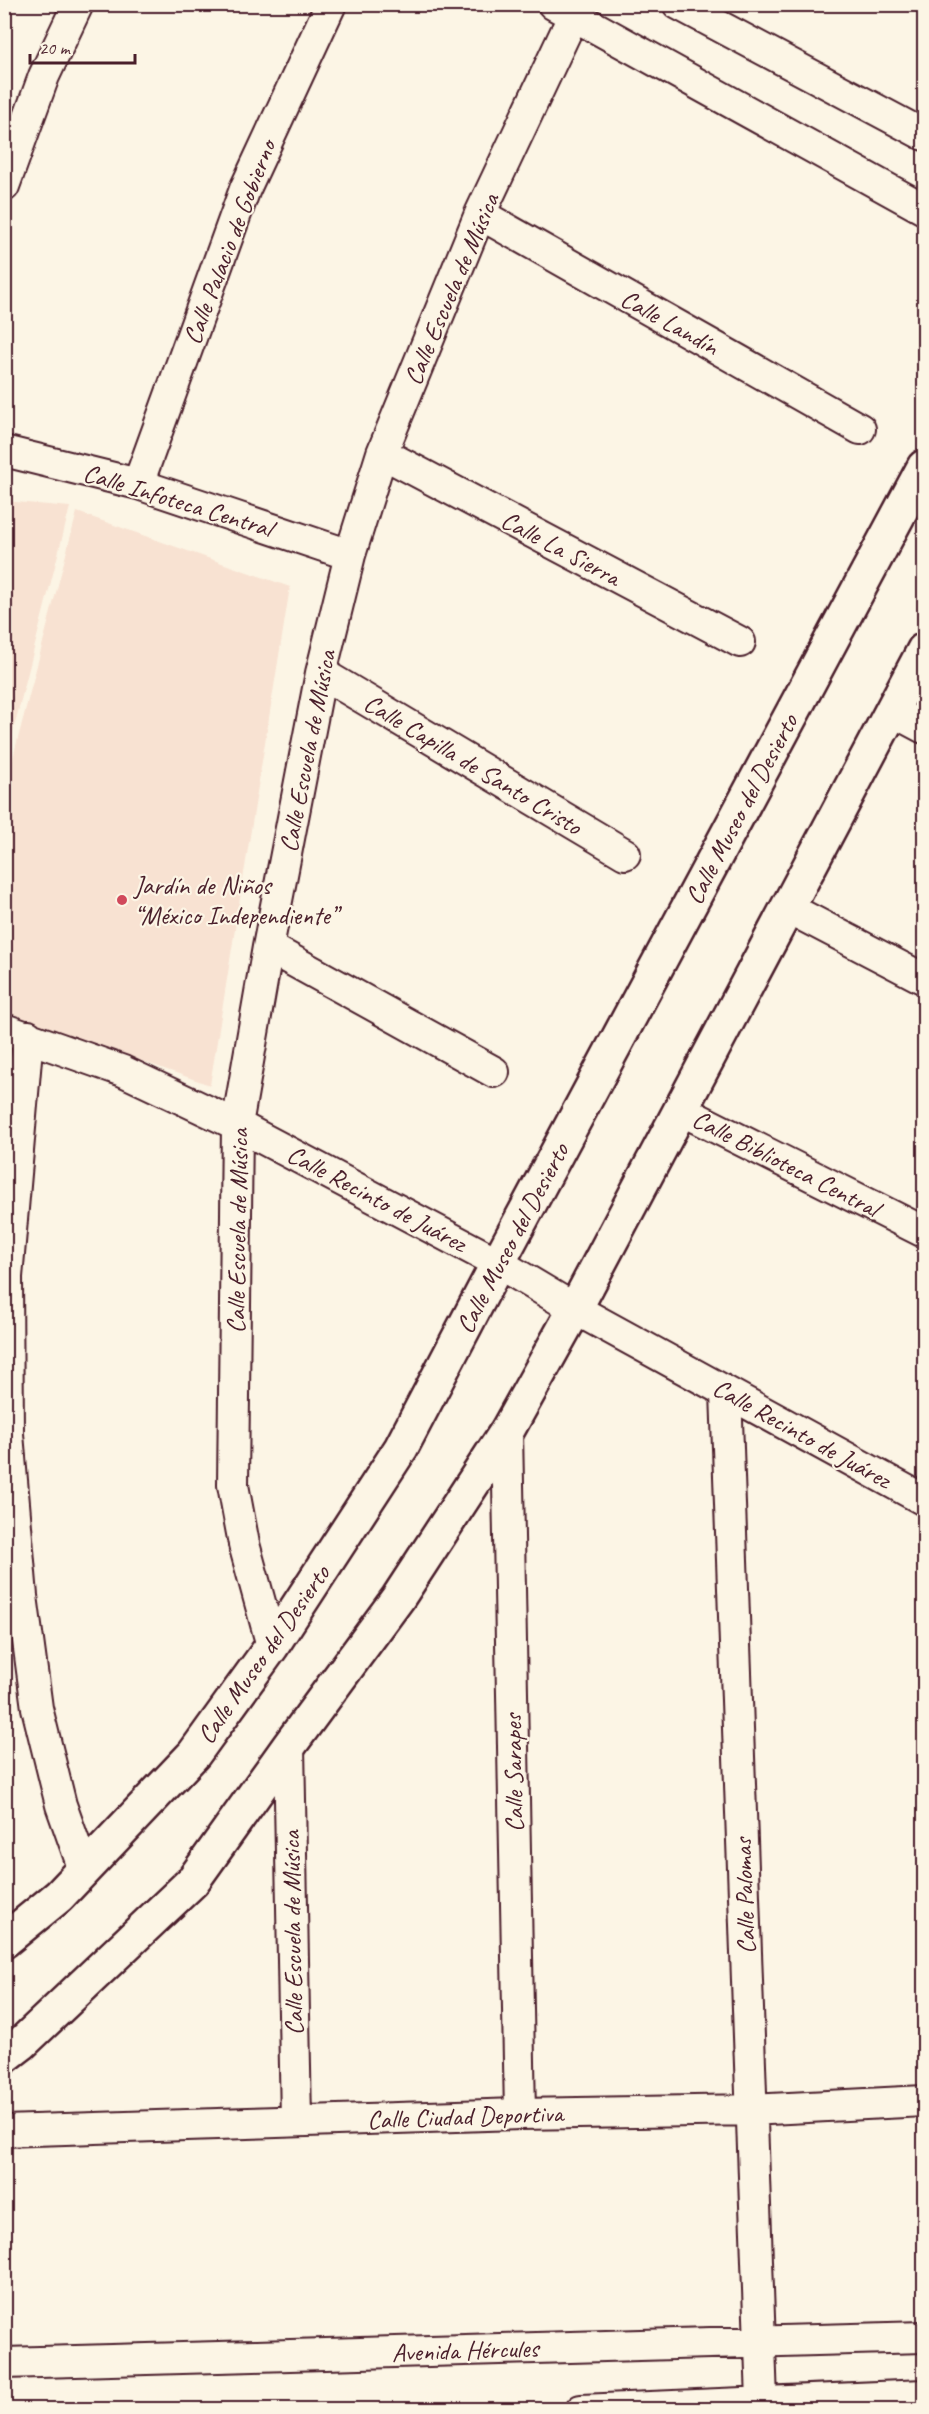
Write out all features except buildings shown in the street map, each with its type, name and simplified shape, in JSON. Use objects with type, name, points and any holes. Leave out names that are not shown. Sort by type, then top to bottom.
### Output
[{"type":"street","points":[[4,186],[44,76],[78,4]]},
{"type":"street","name":"Calle Palacio de Gobierno","points":[[138,484],[245,189],[331,4]]},
{"type":"street","points":[[678,4],[924,135]]},
{"type":"street","points":[[568,8],[924,209]]},
{"type":"street","name":"Calle Escuela de Música","points":[[272,1646],[244,1544],[233,1485],[237,1125],[268,947],[321,674],[350,555],[382,453],[568,8]]},
{"type":"street","name":"Calle Landín","points":[[480,214],[860,429]]},
{"type":"street","name":"Calle Infoteca Central","points":[[4,451],[138,484],[350,555]]},
{"type":"street","name":"Calle La Sierra","points":[[382,453],[740,642]]},
{"type":"street","name":"Calle Museo del Desierto","points":[[4,1941],[59,1896],[194,1754],[272,1646],[401,1448],[924,467]]},
{"type":"street","points":[[4,2057],[21,2044],[192,1882],[398,1598],[507,1431],[681,1110],[924,650]]},
{"type":"street","name":"Calle Capilla de Santo Cristo","points":[[321,674],[625,854]]},
{"type":"street","points":[[892,711],[924,728]]},
{"type":"street","points":[[788,908],[924,979]]},
{"type":"street","points":[[268,947],[494,1072]]},
{"type":"street","points":[[16,1033],[7,1277],[8,1434],[22,1596],[37,1708],[61,1805],[84,1870]]},
{"type":"street","name":"Calle Recinto de Juárez","points":[[16,1033],[123,1071],[237,1125],[498,1263],[574,1309],[924,1500]]},
{"type":"street","name":"Calle Biblioteca Central","points":[[681,1110],[924,1232]]},
{"type":"street","name":"Calle Palomas","points":[[726,1392],[762,2401]]},
{"type":"street","name":"Calle Sarapes","points":[[507,1431],[520,2114]]},
{"type":"street","name":"Calle Escuela de Música","points":[[289,1746],[296,2121]]},
{"type":"street","name":"Calle Ciudad Deportiva","points":[[4,2132],[520,2114],[752,2110],[924,2102]]},
{"type":"street","name":"Avenida Hércules","points":[[4,2363],[924,2337]]},
{"type":"street","points":[[581,2409],[924,2395]]},
{"type":"shaded area","points":[[4,501],[70,507],[5,763]]},
{"type":"shaded area","name":"Jardín de Niños “México Independiente”","points":[[77,512],[290,587],[210,1085],[5,1013],[5,788]]},
{"type":"place","name":"Jardín de Niños “México Independiente”","points":[[122,900]]}]
